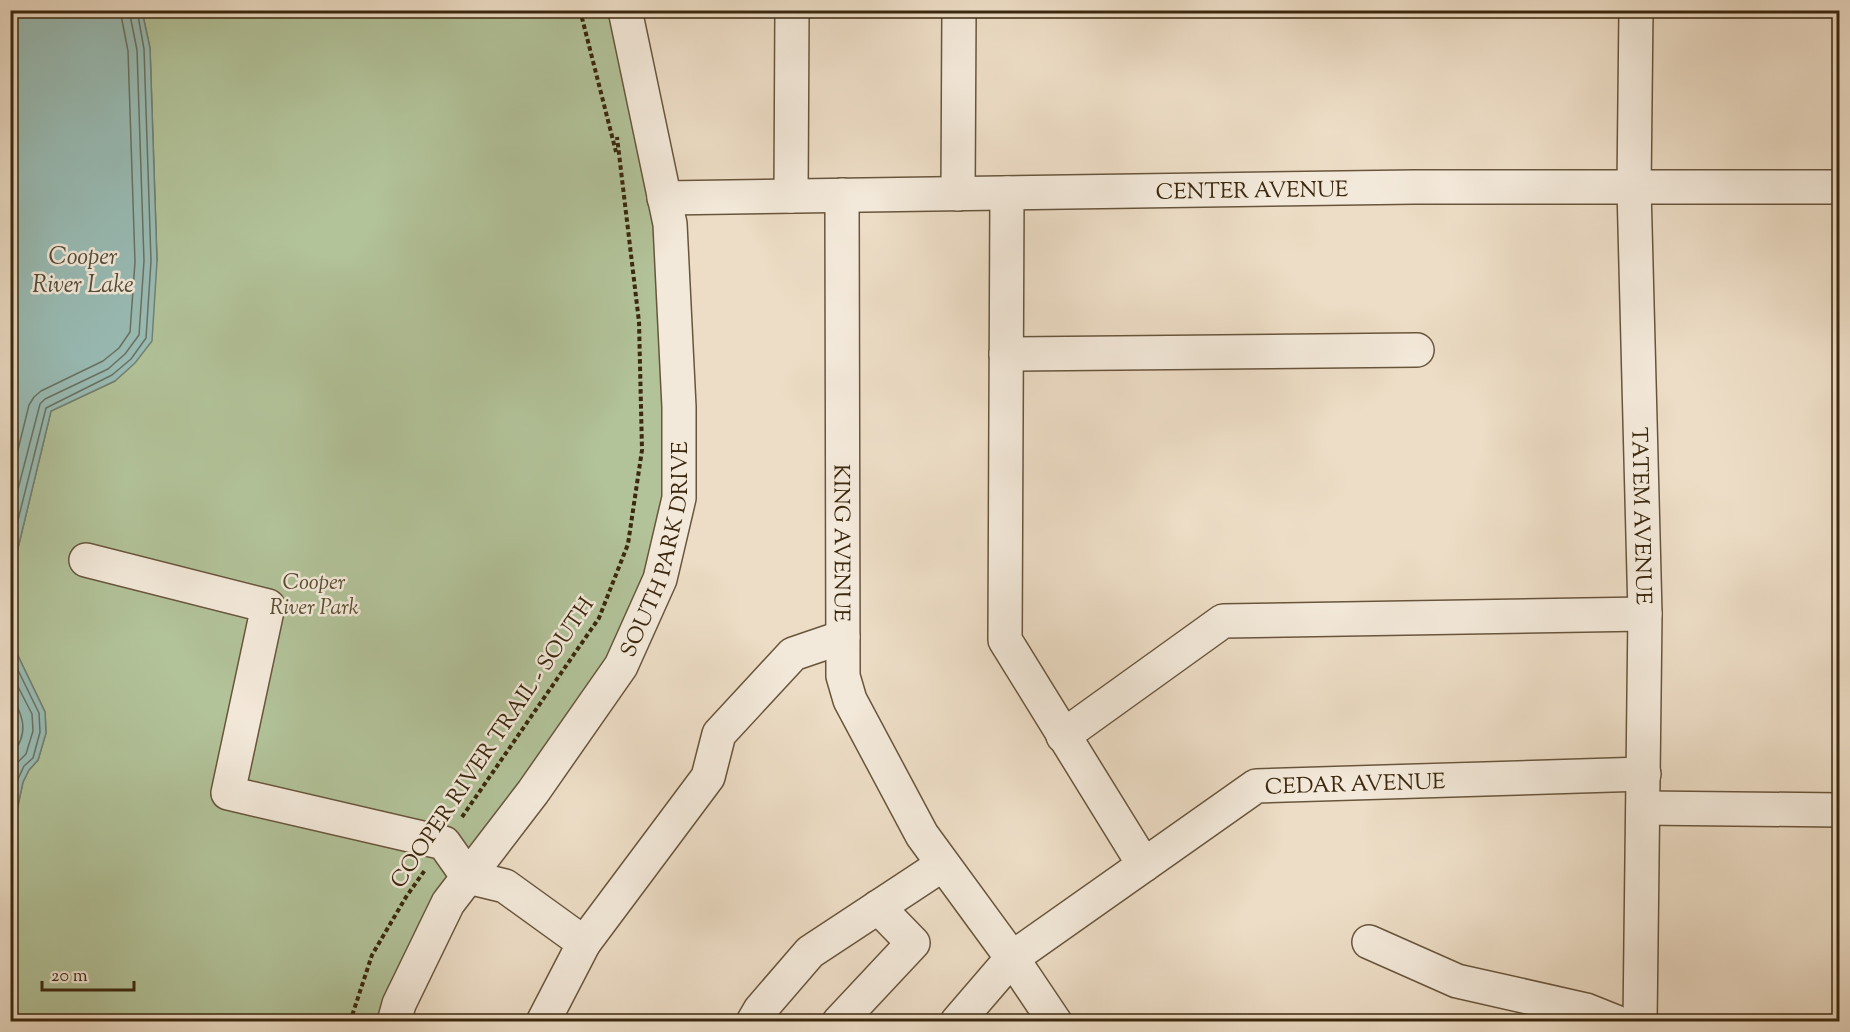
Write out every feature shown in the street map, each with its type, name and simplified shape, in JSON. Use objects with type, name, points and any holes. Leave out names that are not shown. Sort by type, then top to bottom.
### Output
[{"type":"street","name":"SOUTH PARK DRIVE","points":[[394,1022],[399,1004],[448,903],[533,792],[621,666],[660,579],[679,498],[678,384],[670,224],[625,10]]},
{"type":"street","points":[[790,196],[792,10]]},
{"type":"street","points":[[958,194],[959,10]]},
{"type":"street","name":"TATEM AVENUE","points":[[1636,10],[1634,188],[1645,614],[1640,1022]]},
{"type":"street","name":"CENTER AVENUE","points":[[664,198],[1414,188],[1839,187]]},
{"type":"street","points":[[1007,193],[1005,640],[1144,865]]},
{"type":"street","name":"KING AVENUE","points":[[842,195],[843,676],[850,700],[922,835],[1012,958],[1055,1022]]},
{"type":"street","points":[[1006,354],[1417,350]]},
{"type":"street","points":[[86,560],[268,606],[228,793],[444,843],[468,876],[505,886],[585,943]]},
{"type":"street","points":[[1063,736],[1223,621],[1645,614]]},
{"type":"street","points":[[543,1022],[585,943],[708,777],[719,734],[793,654],[843,637]]},
{"type":"street","name":"CEDAR AVENUE","points":[[957,1022],[1012,958],[1256,786],[1644,774]]},
{"type":"street","points":[[1643,808],[1839,810]]},
{"type":"street","points":[[753,1022],[760,1010],[810,952],[942,865]]},
{"type":"street","points":[[839,1022],[913,943],[878,907]]},
{"type":"street","points":[[1369,942],[1457,981],[1586,1010],[1616,1022]]},
{"type":"path","points":[[580,10],[620,168]]},
{"type":"path","name":"COOPER RIVER TRAIL - SOUTH","points":[[350,1022],[372,955],[406,897],[599,618],[628,544],[642,450],[639,322],[615,121]]},
{"type":"green space","name":"Cooper River Park","points":[[142,11],[625,11],[670,224],[660,579],[393,1021],[11,1022],[11,838],[23,782],[29,770],[38,760],[46,733],[45,712],[18,656],[11,654],[11,577],[51,411],[115,381],[157,261],[150,48]]},
{"type":"water","name":"Cooper River Lake","points":[[11,10],[142,11],[150,48],[157,261],[152,341],[135,363],[115,381],[51,411],[11,577]]},
{"type":"water","points":[[11,654],[18,656],[45,712],[46,733],[38,760],[29,770],[23,782],[11,838]]},
{"type":"building","points":[[1527,10],[1577,10],[1577,14],[1527,15]]}]
